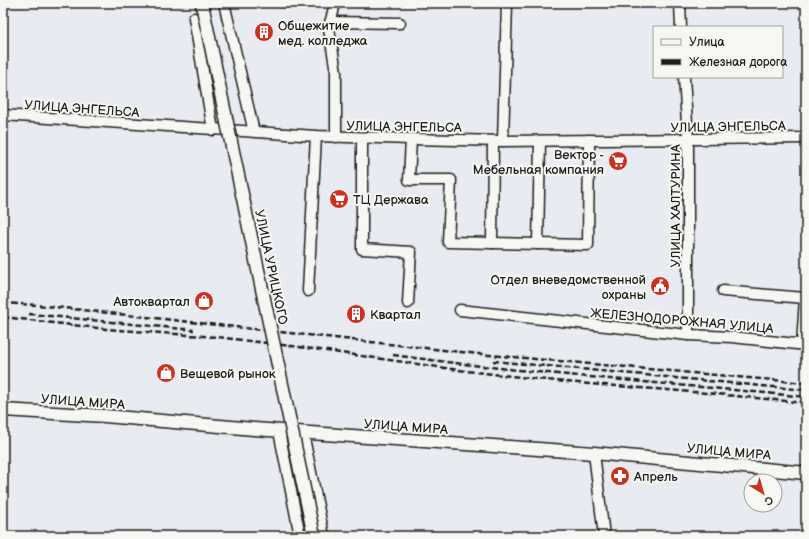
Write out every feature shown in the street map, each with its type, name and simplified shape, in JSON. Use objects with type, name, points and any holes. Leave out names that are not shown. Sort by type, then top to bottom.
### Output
[{"type":"main road","name":"УЛИЦА УРИЦКОГО","points":[[202,3],[314,536]]},
{"type":"main road","name":"УЛИЦА МИРА","points":[[3,410],[594,453],[806,473]]},
{"type":"street","points":[[224,3],[254,132]]},
{"type":"street","points":[[335,3],[330,22],[330,29],[336,72],[336,137]]},
{"type":"street","points":[[504,141],[507,3]]},
{"type":"street","points":[[680,3],[681,26]]},
{"type":"street","points":[[194,18],[213,130]]},
{"type":"street","points":[[330,22],[400,23]]},
{"type":"street","name":"УЛИЦА ХАЛТУРИНА","points":[[684,78],[688,139],[688,334]]},
{"type":"street","name":"УЛИЦА ЭНГЕЛЬСА","points":[[3,115],[213,130],[411,140],[540,141],[806,138]]},
{"type":"street","points":[[308,291],[316,136]]},
{"type":"street","points":[[362,138],[362,249],[411,252],[408,303]]},
{"type":"street","points":[[411,140],[409,180],[451,180],[448,242],[588,245],[589,140]]},
{"type":"street","points":[[492,243],[493,141]]},
{"type":"street","points":[[538,244],[540,141]]},
{"type":"street","points":[[723,291],[804,298],[804,345]]},
{"type":"street","name":"ЖЕЛЕЗНОДОРОЖНАЯ УЛИЦА","points":[[460,310],[804,345]]},
{"type":"street","points":[[279,431],[300,536]]},
{"type":"street","points":[[304,432],[324,536]]},
{"type":"street","points":[[594,453],[604,536]]},
{"type":"green space","points":[[277,3],[308,3],[283,8],[277,7]]},
{"type":"railway","points":[[3,303],[37,305],[479,354],[806,383]]},
{"type":"railway","points":[[29,314],[194,330]]},
{"type":"railway","points":[[3,317],[106,329],[217,337],[466,371],[565,382],[706,393],[806,403]]},
{"type":"railway","points":[[393,355],[547,373],[806,397]]},
{"type":"railway","points":[[493,361],[806,390]]},
{"type":"place","name":"Общежитие мед. колледжа","points":[[264,32]]},
{"type":"place","name":"Вектор - Мебельная компания","points":[[618,161]]},
{"type":"place","name":"ТЦ Держава","points":[[339,199]]},
{"type":"place","name":"Отдел вневедомственной охраны","points":[[660,286]]},
{"type":"place","name":"Автоквартал","points":[[204,301]]},
{"type":"place","name":"Квартал","points":[[356,314]]},
{"type":"place","name":"Вещевой рынок","points":[[166,373]]},
{"type":"place","name":"Апрель","points":[[620,476]]}]
